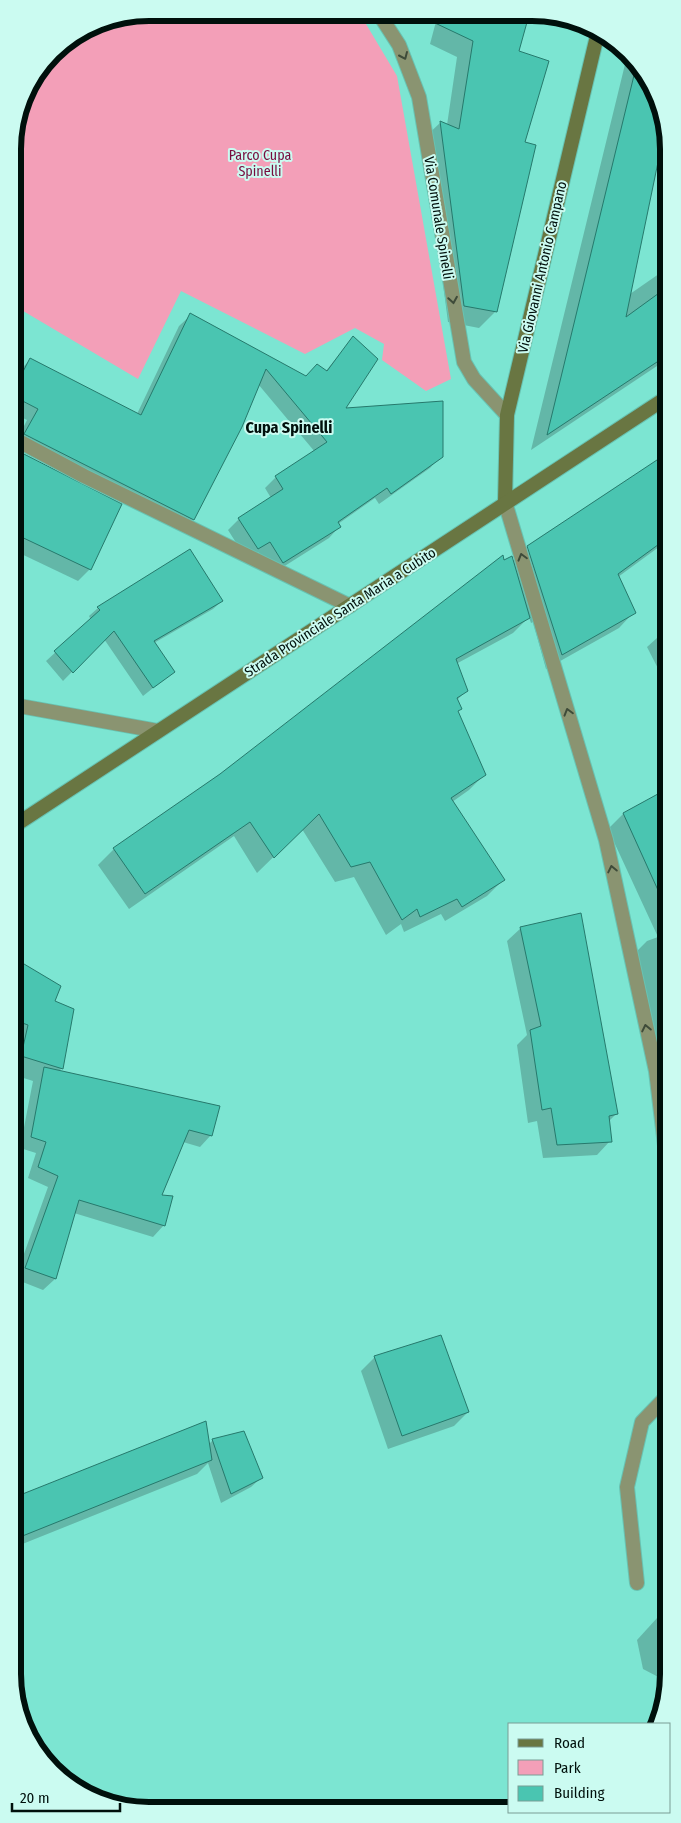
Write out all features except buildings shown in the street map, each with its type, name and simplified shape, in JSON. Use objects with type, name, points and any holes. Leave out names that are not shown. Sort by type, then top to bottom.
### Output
[{"type":"main road","name":"Via Giovanni Antonio Campano","points":[[505,502],[507,415],[596,38]]},
{"type":"main road","name":"Strada Provinciale Santa Maria a Cubito","points":[[22,821],[660,402]]},
{"type":"street","name":"Via Comunale Spinelli","points":[[384,21],[399,45],[419,97],[464,362],[474,380],[507,415]]},
{"type":"street","points":[[22,443],[84,476],[350,606]]},
{"type":"street","points":[[505,502],[606,840],[656,1071],[659,1099]]},
{"type":"street","points":[[22,706],[158,731]]},
{"type":"street","points":[[637,1583],[627,1487],[642,1422],[659,1404]]},
{"type":"green space","name":"Parco Cupa Spinelli","points":[[364,21],[397,76],[451,379],[426,391],[382,360],[384,344],[355,328],[305,354],[181,291],[138,379],[22,310],[22,132],[31,100],[38,85],[53,65],[78,43],[92,34],[124,24],[141,22]]},
{"type":"district","name":"Cupa Spinelli","points":[[289,427]]}]
